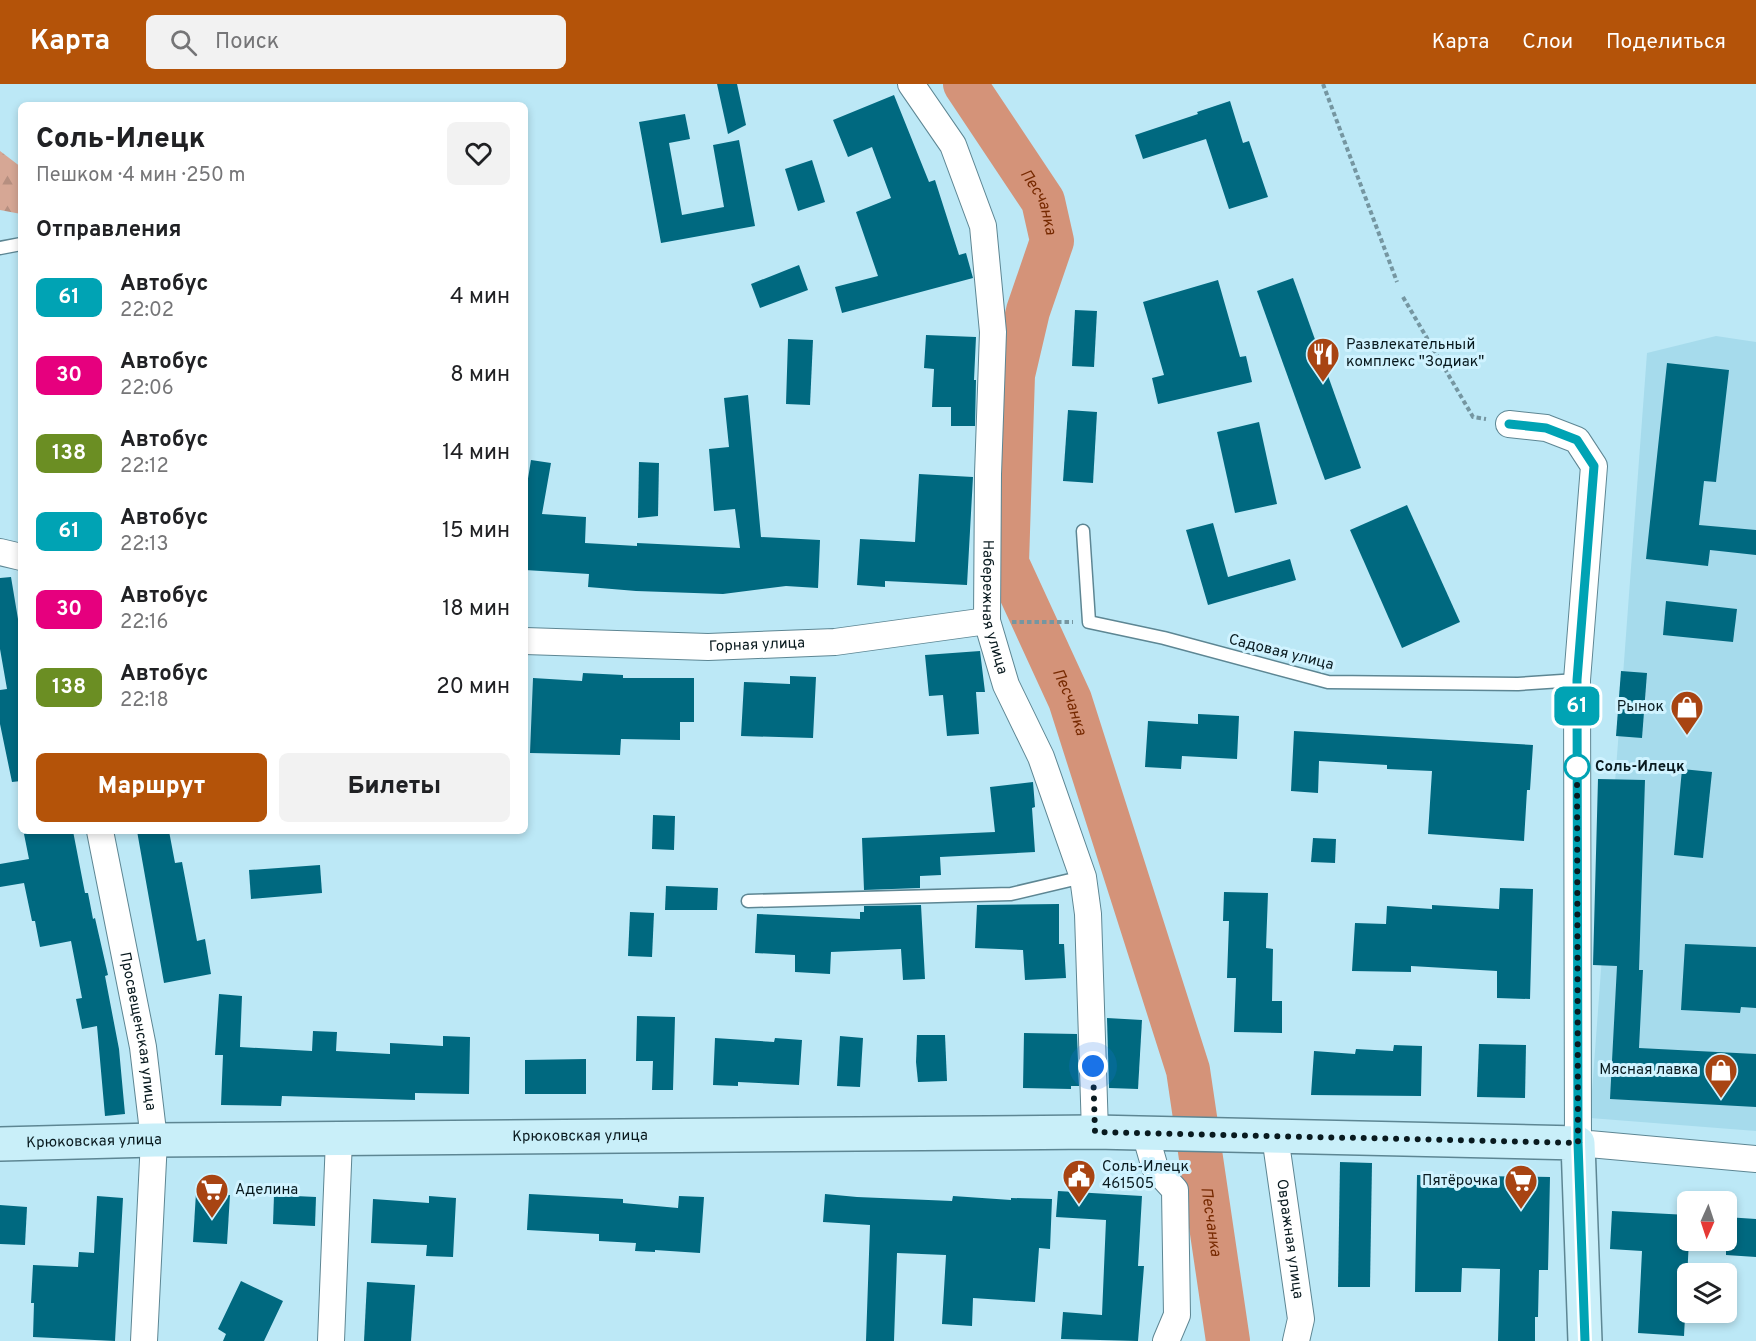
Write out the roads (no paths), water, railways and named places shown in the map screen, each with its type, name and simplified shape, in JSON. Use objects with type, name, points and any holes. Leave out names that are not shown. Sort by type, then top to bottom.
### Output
[{"type":"street","name":"Набережная улица","points":[[911,84],[953,145],[983,226],[993,332],[988,474],[1006,685],[1041,757],[1083,877],[1088,914],[1095,1132]]},
{"type":"street","points":[[1509,424],[1546,428],[1577,440],[1594,466],[1577,680],[1578,1143],[1585,1341]]},
{"type":"street","points":[[0,552],[18,556]]},
{"type":"street","name":"Горная улица","points":[[528,641],[708,647],[823,643],[999,622]]},
{"type":"street","name":"Просвещенская улица","points":[[101,834],[143,1047],[154,1140],[144,1341]]},
{"type":"street","name":"Крюковская улица","points":[[0,1144],[154,1140],[1095,1132],[1578,1143]]},
{"type":"street","points":[[1153,1132],[1155,1168],[1175,1190],[1177,1316],[1166,1341]]},
{"type":"street","name":"Овражная улица","points":[[1259,1135],[1300,1320],[1296,1341]]},
{"type":"street","points":[[331,1341],[339,1139]]},
{"type":"street","points":[[1578,1143],[1756,1159]]},
{"type":"lane","points":[[0,248],[18,245]]},
{"type":"lane","name":"Садовая улица","points":[[1083,531],[1089,622],[1164,638],[1328,682],[1518,684],[1577,680]]},
{"type":"lane","points":[[748,901],[1011,894],[1083,877]]},
{"type":"waterway","name":"Песчанка","points":[[965,84],[1043,201],[1052,241],[1028,311],[1013,375],[1007,563],[1070,700],[1188,1070],[1228,1341]]},
{"type":"place","name":"Развлекательный комплекс \"Зодиак\"","points":[[1323,383]]},
{"type":"place","name":"Рынок","points":[[1687,736]]},
{"type":"place","name":"Соль-Илецк","points":[[1577,767]]},
{"type":"place","name":"Мясная лавка","points":[[1721,1099]]},
{"type":"place","name":"Соль-Илецк 461505","points":[[1079,1205]]},
{"type":"place","name":"Пятёрочка","points":[[1521,1210]]},
{"type":"place","name":"Аделина","points":[[212,1219]]}]
